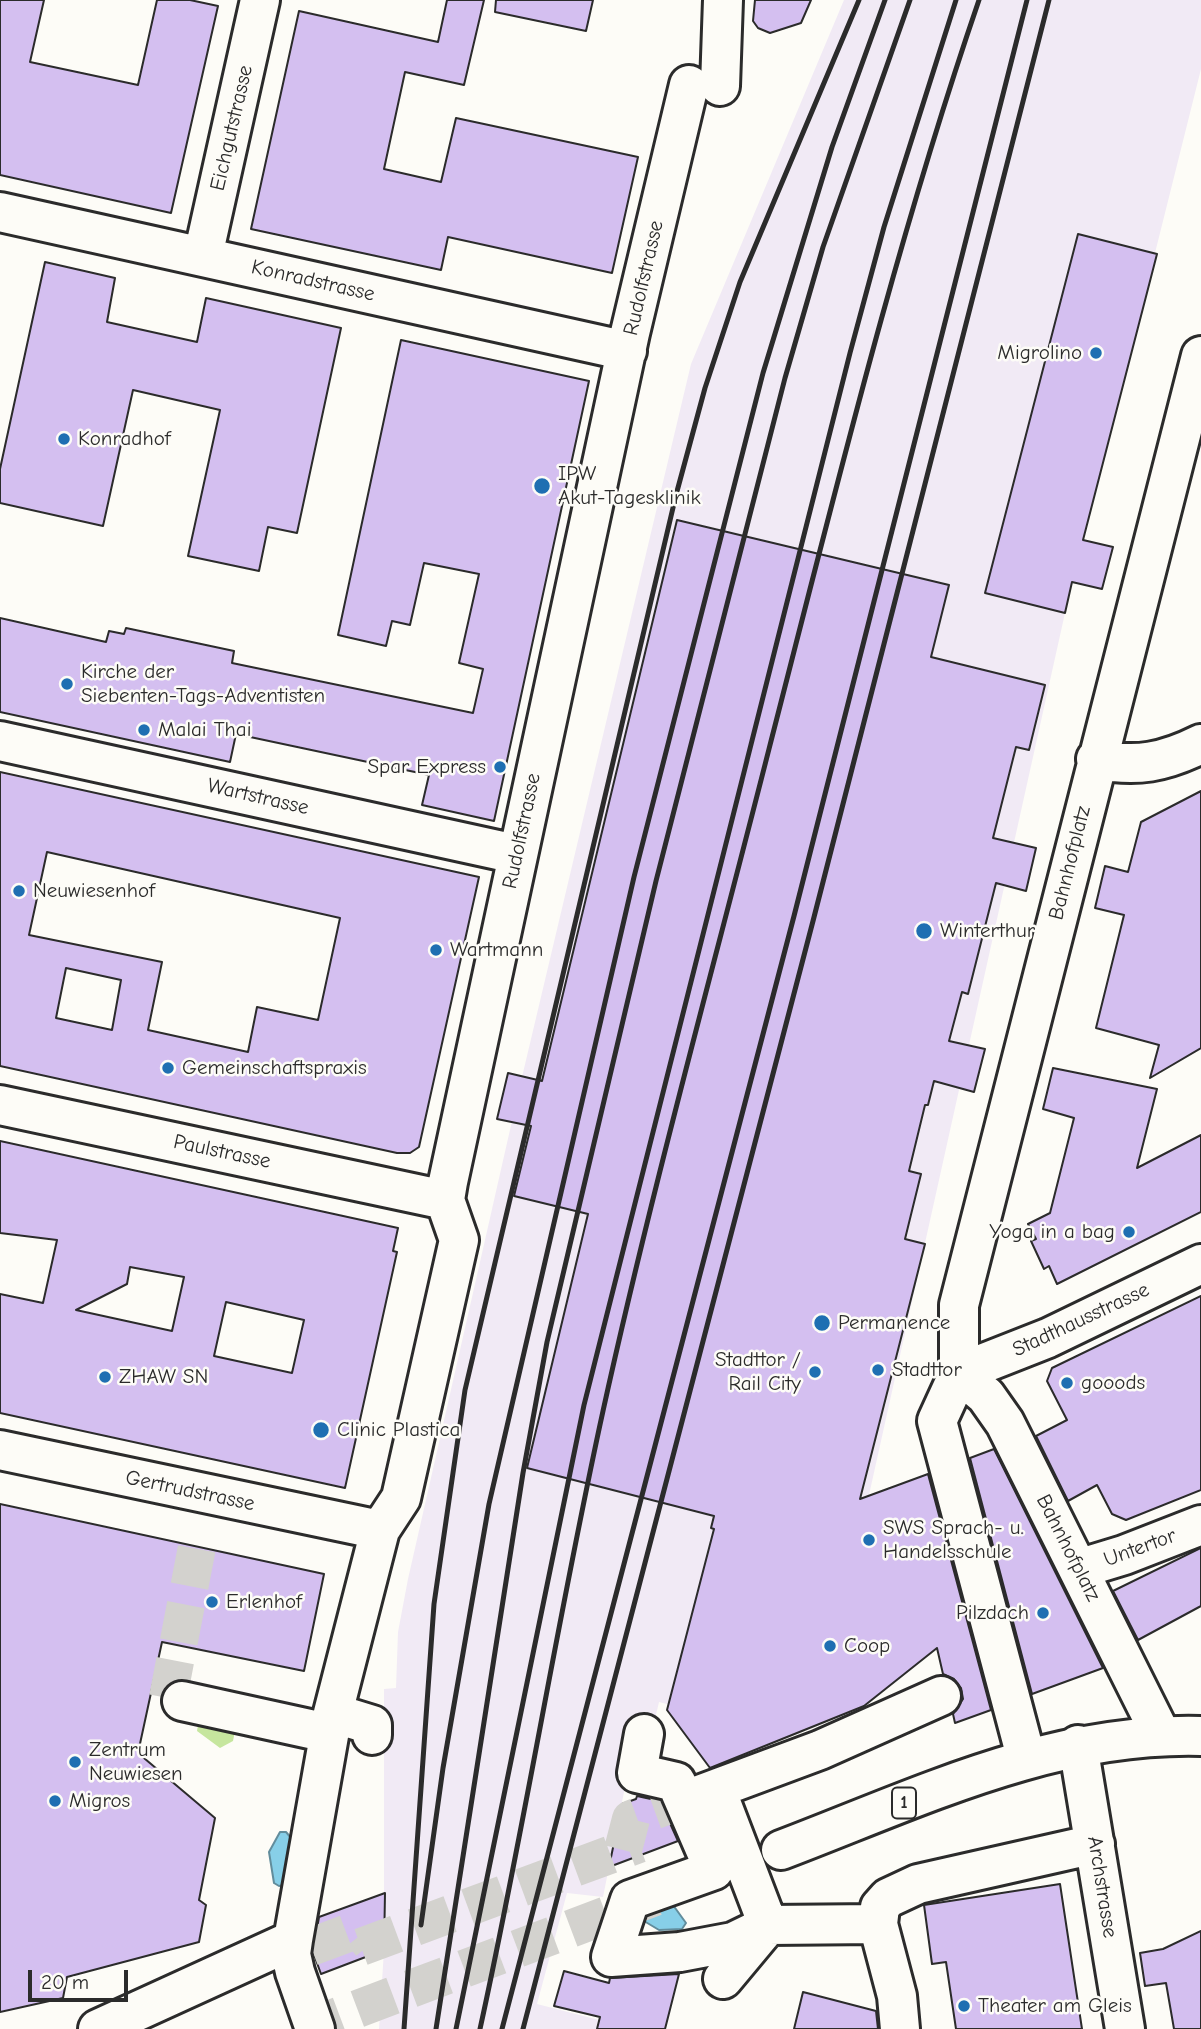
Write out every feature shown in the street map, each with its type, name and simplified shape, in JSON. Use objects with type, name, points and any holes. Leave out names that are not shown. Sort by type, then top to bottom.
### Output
[{"type":"street","name":"Eichgutstrasse","points":[[204,257],[261,0]]},
{"type":"street","name":"Rudolfstrasse","points":[[445,1200],[516,854],[626,351],[705,86],[723,0]]},
{"type":"street","name":"Konradstrasse","points":[[0,212],[626,351]]},
{"type":"street","name":"Bahnhofplatz","points":[[1026,1757],[937,1421],[960,1373],[959,1305],[1096,759],[1200,368]]},
{"type":"street","name":"Wartstrasse","points":[[0,741],[516,854]]},
{"type":"street","points":[[1096,759],[1125,766],[1147,763],[1201,744]]},
{"type":"street","name":"Paulstrasse","points":[[0,1105],[445,1200]]},
{"type":"street","points":[[315,2029],[302,1955],[331,1723],[372,1572],[380,1530],[401,1498],[459,1240],[445,1200]]},
{"type":"street","name":"Stadthausstrasse","points":[[960,1373],[1048,1338],[1201,1264]]},
{"type":"street","name":"Bahnhofplatz","points":[[960,1373],[986,1396],[1005,1423],[1161,1735]]},
{"type":"street","name":"Gertrudstrasse","points":[[0,1450],[380,1530]]},
{"type":"street","name":"Untertor","points":[[1078,1569],[1124,1555],[1201,1525]]},
{"type":"street","points":[[697,1809],[780,1765],[942,1696]]},
{"type":"street","points":[[182,1701],[331,1723],[372,1725],[372,1735]]},
{"type":"street","points":[[644,1734],[637,1773],[676,1782],[697,1809],[768,1925]]},
{"type":"street","name":"1","points":[[781,1850],[1026,1757],[1078,1745],[1161,1735],[1201,1736]]},
{"type":"street","name":"Archstrasse","points":[[1078,1745],[1125,2029]]},
{"type":"street","points":[[697,1809],[714,1870],[630,1900],[611,1957],[680,1952],[733,1942],[768,1925],[878,1924]]},
{"type":"street","points":[[900,2029],[897,1996],[878,1924],[883,1903],[910,1887],[1095,1844]]},
{"type":"street","points":[[723,1979],[768,1925]]},
{"type":"street","points":[[97,2029],[302,1955]]},
{"type":"shaded area","points":[[844,0],[1201,0],[1201,69],[1065,613],[869,1495],[730,1720],[659,1702],[651,1736],[636,1732],[603,1897],[567,1893],[537,2004],[599,2020],[597,2029],[379,2029],[384,1950],[384,1689],[396,1688],[398,1632],[408,1579],[522,1077],[691,364]]},
{"type":"green space","points":[[200,1713],[237,1721],[233,1741],[220,1748],[197,1731]]},
{"type":"water","points":[[280,1832],[286,1832],[297,1845],[284,1885],[279,1886],[274,1883],[269,1852]]},
{"type":"water","points":[[673,1905],[686,1923],[682,1929],[659,1930],[634,1915]]},
{"type":"building","points":[[0,0],[44,0],[30,62],[138,85],[157,0],[190,0],[218,6],[171,213],[0,175]]},
{"type":"building","points":[[447,0],[484,0],[464,85],[405,72],[384,169],[441,182],[456,118],[638,157],[612,273],[448,237],[441,270],[251,229],[299,11],[438,42]]},
{"type":"building","points":[[496,0],[593,0],[586,31],[495,12]]},
{"type":"building","points":[[755,0],[811,0],[801,23],[770,33],[758,28],[753,21]]},
{"type":"building","points":[[1078,234],[1157,254],[1083,540],[1113,547],[1102,589],[1072,582],[1065,613],[985,593]]},
{"type":"building","name":"Konradhof","points":[[45,262],[115,278],[107,322],[197,342],[206,298],[341,328],[297,533],[268,527],[259,571],[188,556],[220,410],[133,390],[103,526],[0,503],[0,469]]},
{"type":"building","points":[[401,340],[589,381],[494,821],[422,805],[429,775],[236,734],[230,762],[0,712],[0,618],[106,642],[109,631],[124,634],[126,628],[234,651],[232,663],[473,713],[483,669],[459,663],[479,574],[424,563],[410,625],[392,621],[386,646],[338,635]]},
{"type":"building","points":[[677,520],[949,585],[931,657],[1045,685],[1029,750],[1016,747],[993,838],[1036,848],[1026,891],[996,883],[968,994],[962,992],[949,1041],[985,1049],[974,1092],[934,1081],[928,1105],[925,1105],[909,1171],[921,1174],[905,1239],[925,1244],[860,1499],[928,1474],[991,1710],[955,1723],[953,1714],[963,1699],[961,1688],[954,1679],[943,1674],[937,1648],[864,1706],[710,1768],[667,1710],[714,1529],[711,1528],[714,1516],[527,1468],[588,1214],[514,1196],[531,1126],[497,1119],[508,1073],[542,1081]]},
{"type":"building","points":[[0,772],[479,877],[419,1147],[410,1153],[397,1153],[0,1066]],"holes":[[[47,852],[340,918],[318,1020],[257,1007],[248,1052],[148,1030],[162,962],[29,935]],[[66,968],[121,980],[112,1030],[56,1018]]]},
{"type":"building","points":[[1201,791],[1201,1048],[1150,1078],[1159,1045],[1096,1028],[1124,915],[1095,908],[1105,866],[1128,872],[1141,822]]},
{"type":"building","points":[[1053,1068],[1157,1089],[1137,1168],[1201,1135],[1201,1212],[1057,1284],[1049,1266],[1044,1269],[1031,1241],[1036,1239],[1028,1224],[1050,1213],[1074,1118],[1043,1109]]},
{"type":"building","points":[[0,1141],[398,1228],[393,1251],[397,1252],[345,1488],[0,1413],[0,1294],[43,1303],[57,1240],[0,1233]],"holes":[[[130,1267],[184,1277],[172,1331],[76,1310],[127,1284]],[[226,1302],[304,1320],[292,1373],[214,1356]]]},
{"type":"building","points":[[1201,1296],[1201,1490],[1126,1520],[1112,1514],[1097,1485],[1068,1501],[1036,1436],[1067,1420],[1047,1381],[1052,1368]]},
{"type":"building","points":[[994,1449],[1103,1668],[1032,1694],[970,1458]]},
{"type":"building","name":"Zentrum Neuwiesen","points":[[0,1504],[324,1574],[304,1671],[162,1642],[138,1753],[215,1818],[199,1900],[206,1905],[199,1942],[67,1977],[63,1998],[0,2012]]},
{"type":"building","points":[[1201,1548],[1201,1606],[1138,1640],[1113,1591]]},
{"type":"building","points":[[637,1796],[660,1801],[678,1841],[609,1867],[622,1804],[636,1799]]},
{"type":"building","points":[[1060,1884],[1082,2029],[956,2029],[946,1962],[932,1964],[924,1905]]},
{"type":"building","points":[[385,1893],[384,1950],[321,1974],[313,1952],[319,1917]]},
{"type":"building","points":[[1201,1931],[1201,2029],[1174,2029],[1166,1983],[1145,1986],[1140,1953],[1163,1949]]},
{"type":"building","points":[[564,1971],[609,1983],[610,1978],[679,1974],[665,2029],[597,2029],[600,2017],[554,2006]]},
{"type":"building","points":[[803,1992],[876,2011],[878,2029],[794,2029]]},
{"type":"tunnel","points":[[168,1698],[197,1547]]},
{"type":"tunnel","points":[[623,1850],[631,1819],[678,1802]]},
{"type":"tunnel","points":[[361,1947],[639,1844]]},
{"type":"tunnel","points":[[304,2029],[655,1897]]},
{"type":"tunnel","points":[[311,1947],[359,1929],[371,1944]]},
{"type":"railway","points":[[404,2029],[434,1604],[465,1390],[676,495],[705,388],[740,282],[859,0]]},
{"type":"railway","points":[[421,1925],[443,1768],[489,1504],[634,877],[763,373],[832,147],[885,0]]},
{"type":"railway","points":[[436,2029],[523,1473],[547,1342],[656,881],[785,378],[823,247],[910,0]]},
{"type":"railway","points":[[456,2029],[584,1405],[850,353],[884,227],[956,0]]},
{"type":"railway","points":[[480,2029],[571,1565],[603,1411],[642,1245],[867,372],[920,185],[979,0]]},
{"type":"railway","points":[[502,2029],[794,916],[1027,0]]},
{"type":"railway","points":[[523,2029],[813,921],[1049,0]]},
{"type":"place","name":"Migrolino","points":[[1096,353]]},
{"type":"place","name":"Konradhof","points":[[64,439]]},
{"type":"place","name":"IPW Akut-Tagesklinik","points":[[542,486]]},
{"type":"place","name":"Kirche der Siebenten-Tags-Adventisten","points":[[67,684]]},
{"type":"place","name":"Malai Thai","points":[[144,730]]},
{"type":"place","name":"Spar Express","points":[[500,767]]},
{"type":"place","name":"Neuwiesenhof","points":[[19,891]]},
{"type":"place","name":"Winterthur","points":[[924,931]]},
{"type":"place","name":"Wartmann","points":[[436,950]]},
{"type":"place","name":"Gemeinschaftspraxis","points":[[168,1068]]},
{"type":"place","name":"Yoga in a bag","points":[[1129,1232]]},
{"type":"place","name":"Permanence","points":[[822,1323]]},
{"type":"place","name":"Stadttor","points":[[878,1370]]},
{"type":"place","name":"Stadttor / Rail City","points":[[815,1372]]},
{"type":"place","name":"ZHAW SN","points":[[105,1377]]},
{"type":"place","name":"gooods","points":[[1067,1383]]},
{"type":"place","name":"Clinic Plastica","points":[[321,1430]]},
{"type":"place","name":"SWS Sprach- u. Handelsschule","points":[[869,1540]]},
{"type":"place","name":"Erlenhof","points":[[212,1602]]},
{"type":"place","name":"Pilzdach","points":[[1043,1613]]},
{"type":"place","name":"Coop","points":[[830,1646]]},
{"type":"place","name":"Zentrum Neuwiesen","points":[[75,1762]]},
{"type":"place","name":"Migros","points":[[55,1801]]},
{"type":"place","name":"Theater am Gleis","points":[[964,2006]]}]
